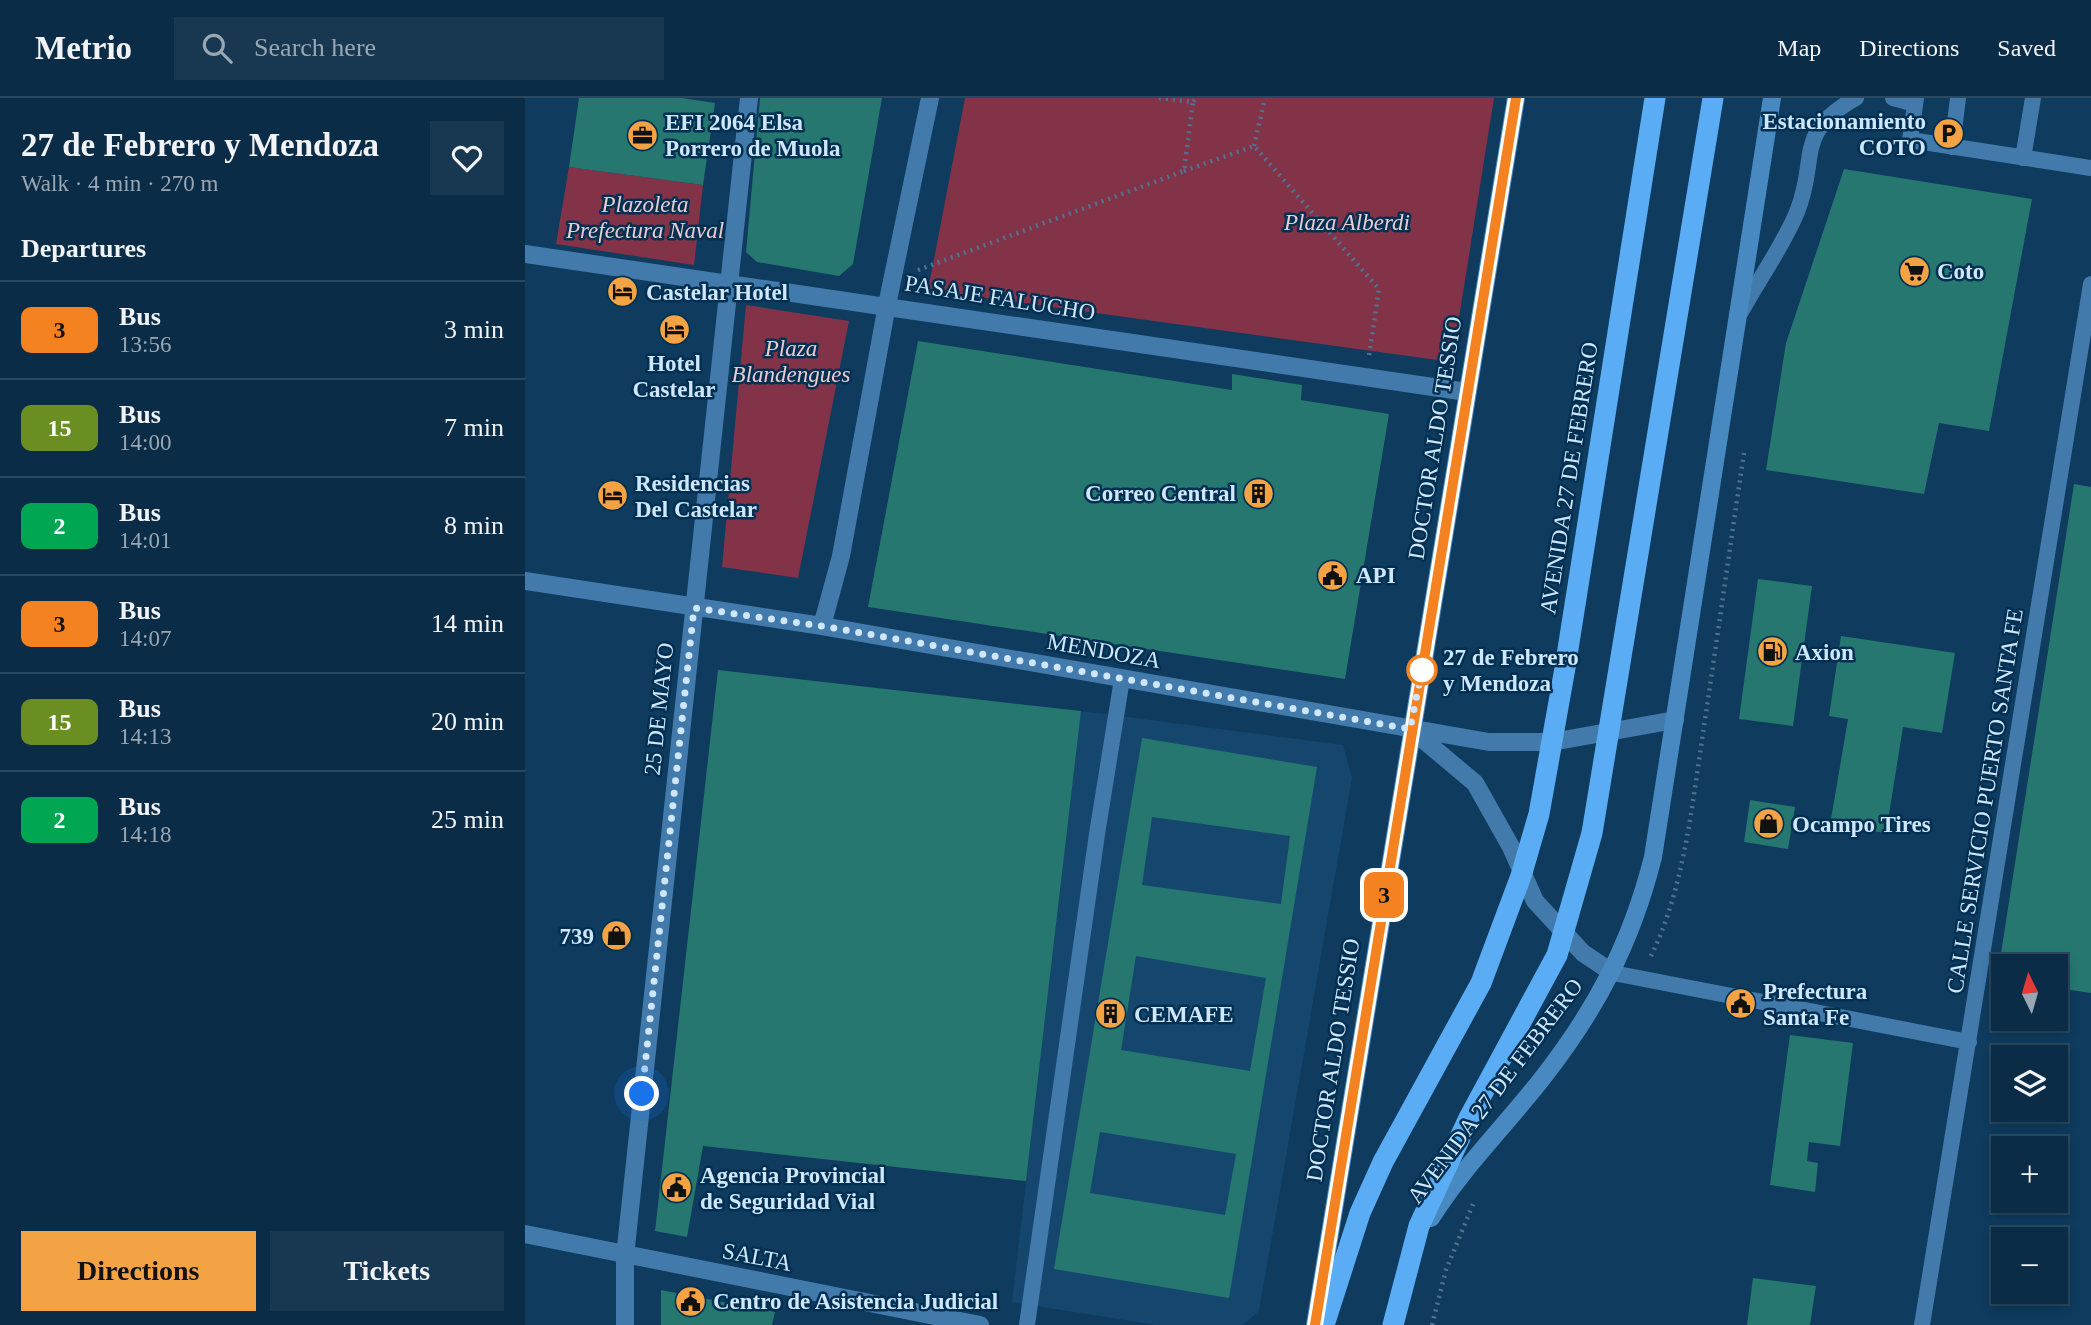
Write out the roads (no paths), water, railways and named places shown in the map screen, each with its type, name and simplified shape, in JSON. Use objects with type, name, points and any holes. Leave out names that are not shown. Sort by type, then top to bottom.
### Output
[{"type":"highway","name":"AVENIDA 27 DE FEBRERO","points":[[1324,1325],[1360,1213],[1383,1162],[1481,983],[1521,876],[1539,814],[1655,98]]},
{"type":"highway","name":"AVENIDA 27 DE FEBRERO","points":[[1394,1325],[1419,1226],[1469,1118],[1557,956],[1593,833],[1713,98]]},
{"type":"main road","name":"DOCTOR ALDO TESSIO","points":[[1315,1325],[1410,729],[1516,98]]},
{"type":"main road","name":"AVENIDA 27 DE FEBRERO","points":[[1413,1248],[1453,1184],[1541,1081],[1593,1007],[1613,973],[1631,931],[1650,868],[1772,98]]},
{"type":"street","name":"25 DE MAYO","points":[[625,1325],[625,1256],[749,98]]},
{"type":"street","points":[[822,626],[841,556],[887,305],[930,98]]},
{"type":"street","name":"PASAJE FALUCHO","points":[[525,254],[1264,357],[1366,377],[1467,392]]},
{"type":"street","name":"MENDOZA","points":[[525,581],[822,626],[1489,742],[1552,742],[1675,720]]},
{"type":"street","points":[[1410,729],[1475,783],[1511,847],[1521,876],[1535,901],[1583,953],[1613,973]]},
{"type":"street","name":"SALTA","points":[[525,1234],[980,1325]]},
{"type":"lane","points":[[1736,320],[1797,211],[1816,130],[1826,117],[1856,98]]},
{"type":"lane","points":[[1893,98],[1916,101],[1910,140],[2091,168]]},
{"type":"lane","points":[[1952,147],[1958,98]]},
{"type":"lane","points":[[2023,158],[2033,98]]},
{"type":"lane","name":"CALLE SERVICIO PUERTO SANTA FE","points":[[1922,1325],[2091,284]]},
{"type":"lane","points":[[1027,1325],[1097,834],[1122,679]]},
{"type":"lane","points":[[1613,973],[1969,1042]]},
{"type":"place","name":"Estacionamiento COTO","points":[[1949,134]]},
{"type":"place","name":"EFI 2064 Elsa Porrero de Muola","points":[[642,135]]},
{"type":"place","name":"Coto","points":[[1914,271]]},
{"type":"place","name":"Castelar Hotel","points":[[623,292]]},
{"type":"place","name":"Hotel Castelar","points":[[674,329]]},
{"type":"place","name":"Correo Central","points":[[1259,493]]},
{"type":"place","name":"Residencias Del Castelar","points":[[612,496]]},
{"type":"place","name":"API","points":[[1333,575]]},
{"type":"place","name":"Axion","points":[[1772,652]]},
{"type":"place","name":"27 de Febrero y Mendoza","points":[[1422,670]]},
{"type":"place","name":"Ocampo Tires","points":[[1769,824]]},
{"type":"place","name":"739","points":[[617,936]]},
{"type":"place","name":"Prefectura Santa Fe","points":[[1740,1004]]},
{"type":"place","name":"CEMAFE","points":[[1111,1014]]},
{"type":"place","name":"Agencia Provincial de Seguridad Vial","points":[[677,1188]]},
{"type":"place","name":"Centro de Asistencia Judicial","points":[[690,1301]]},
{"type":"park label","name":"Plazoleta Prefectura Naval","points":[[645,217]]},
{"type":"park label","name":"Plaza Alberdi","points":[[1347,222]]},
{"type":"park label","name":"Plaza Blandengues","points":[[791,361]]}]
